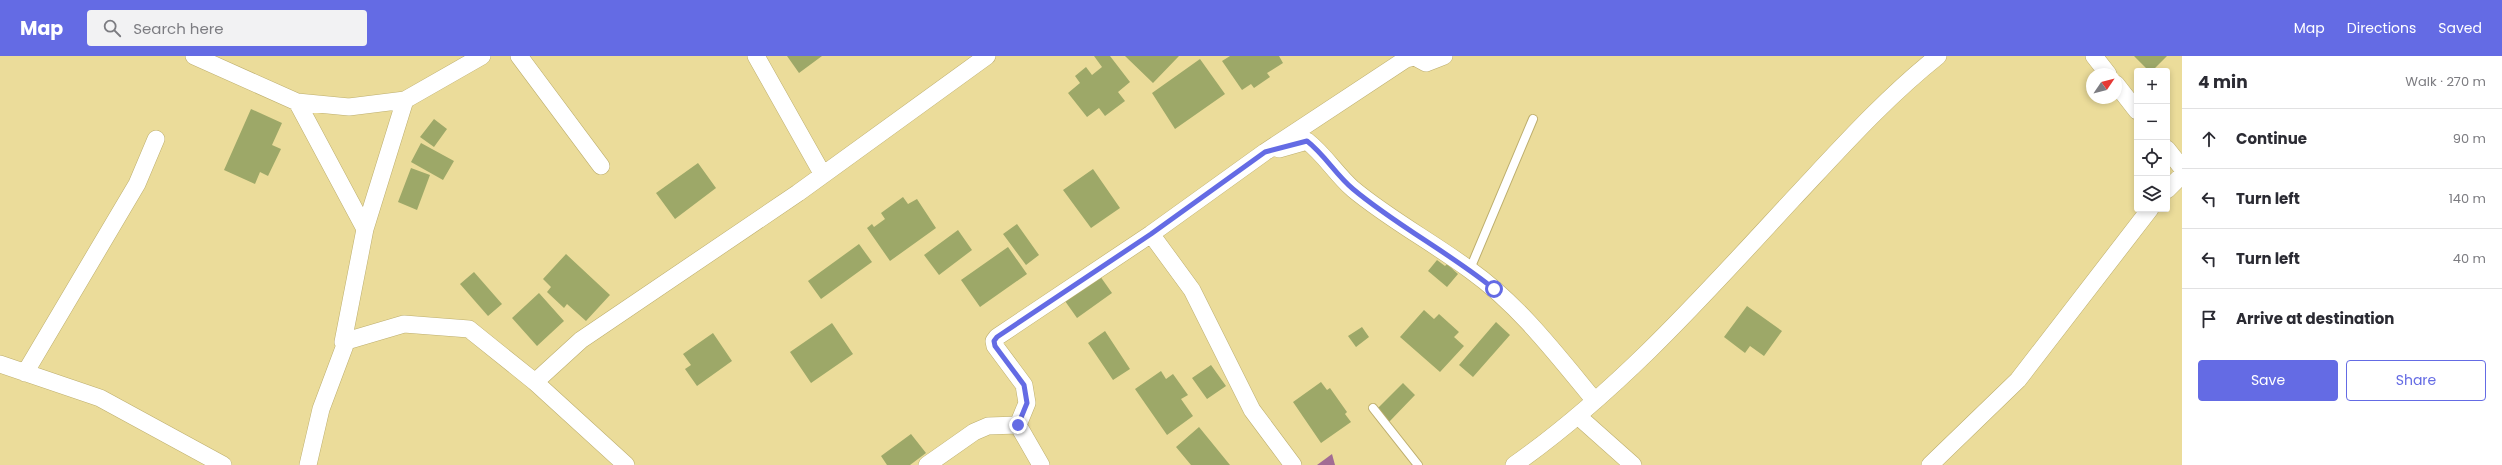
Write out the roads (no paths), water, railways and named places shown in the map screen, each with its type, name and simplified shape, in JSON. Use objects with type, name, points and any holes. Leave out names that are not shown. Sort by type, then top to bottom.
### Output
[{"type":"street","points":[[194,56],[297,102],[349,106],[405,100],[482,56]]},
{"type":"street","points":[[519,56],[600,166]]},
{"type":"street","points":[[756,56],[823,175]]},
{"type":"street","points":[[535,382],[581,340],[823,175],[987,56]]},
{"type":"street","points":[[1018,425],[1027,403],[1024,385],[995,346],[994,341],[1151,234],[1265,152],[1406,59],[1415,57],[1426,63],[1444,56]]},
{"type":"street","points":[[1514,465],[1579,417],[1690,310],[1871,115],[1938,56]]},
{"type":"street","points":[[2094,56],[2103,68]]},
{"type":"street","points":[[2122,92],[2134,107]]},
{"type":"street","points":[[308,465],[322,409],[345,345],[343,342],[365,229],[405,100]]},
{"type":"street","points":[[297,102],[365,229]]},
{"type":"street","points":[[156,139],[133,191],[9,371],[100,398],[223,465]]},
{"type":"street","points":[[1265,152],[1307,141],[1322,153],[1352,188],[1470,269],[1494,289],[1537,332],[1595,401]]},
{"type":"street","points":[[2170,153],[2182,168]]},
{"type":"street","points":[[2170,187],[2182,175]]},
{"type":"street","points":[[1930,465],[2018,380],[2148,212]]},
{"type":"street","points":[[1151,234],[1192,290],[1252,410],[1293,465]]},
{"type":"street","points":[[343,342],[404,324],[469,329],[535,382],[626,465]]},
{"type":"street","points":[[1579,417],[1633,465]]},
{"type":"street","points":[[927,465],[974,432],[988,426],[1018,425]]},
{"type":"street","points":[[1018,425],[1041,465]]},
{"type":"lane","points":[[1470,269],[1534,119]]},
{"type":"lane","points":[[1373,408],[1418,465]]}]
